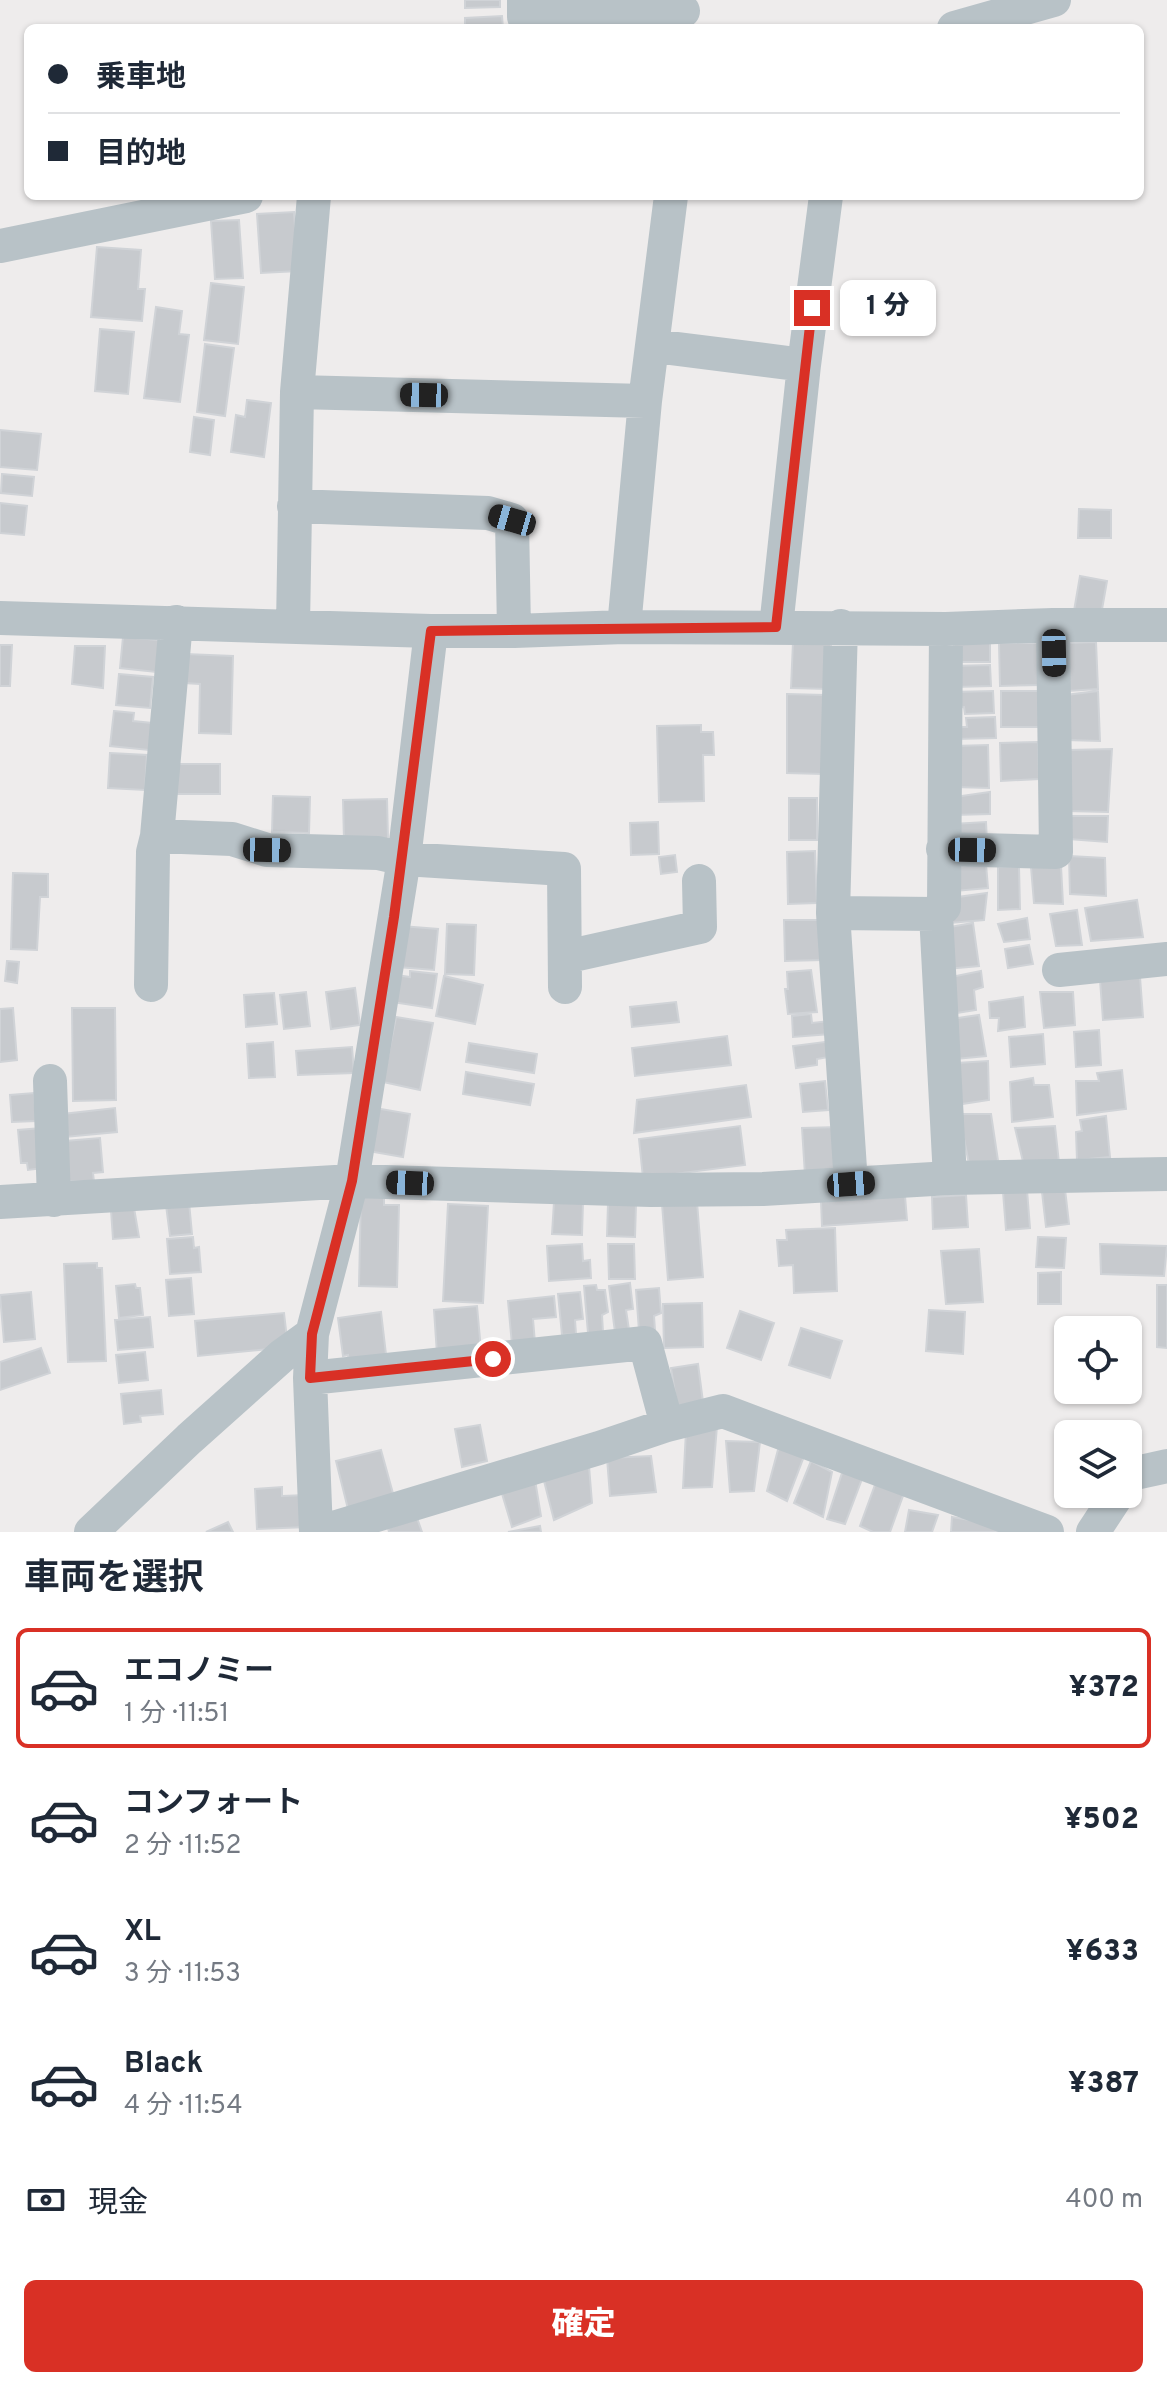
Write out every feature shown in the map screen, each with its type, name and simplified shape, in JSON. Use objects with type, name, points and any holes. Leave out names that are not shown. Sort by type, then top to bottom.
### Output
[{"type":"street","points":[[524,0],[524,17],[683,13]]},
{"type":"street","points":[[968,24],[1054,0]]},
{"type":"street","points":[[0,246],[226,200]]},
{"type":"street","points":[[293,626],[297,392],[314,200]]},
{"type":"street","points":[[624,627],[645,401],[671,200]]},
{"type":"street","points":[[776,627],[825,200]]},
{"type":"street","points":[[654,346],[804,365]]},
{"type":"street","points":[[297,392],[645,401]]},
{"type":"street","points":[[294,506],[488,513],[512,520],[514,631]]},
{"type":"street","points":[[0,618],[431,631],[624,627],[946,629],[1167,625]]},
{"type":"street","points":[[151,985],[153,852],[176,622]]},
{"type":"street","points":[[943,849],[1056,852],[1053,625]]},
{"type":"street","points":[[841,626],[833,913],[851,1184]]},
{"type":"street","points":[[833,913],[936,914],[944,907],[946,629]]},
{"type":"street","points":[[431,631],[404,859],[352,1181],[312,1334],[310,1378],[318,1532],[667,1425],[723,1411],[1047,1532]]},
{"type":"street","points":[[157,836],[232,839],[267,850],[378,853],[404,859],[564,869],[565,972],[700,927],[699,881]]},
{"type":"street","points":[[936,914],[950,1178]]},
{"type":"street","points":[[1059,970],[1167,959]]},
{"type":"street","points":[[50,1081],[54,1200]]},
{"type":"street","points":[[0,1202],[352,1181],[651,1190],[763,1189],[950,1178],[1167,1174]]},
{"type":"street","points":[[91,1532],[200,1429],[283,1355],[312,1334]]},
{"type":"street","points":[[310,1378],[645,1343],[667,1425]]},
{"type":"street","points":[[1142,1472],[1167,1466]]},
{"type":"street","points":[[1093,1532],[1109,1508]]},
{"type":"building","points":[[465,0],[500,0],[500,7],[465,8]]},
{"type":"building","points":[[502,16],[503,24],[465,24],[465,18]]},
{"type":"building","points":[[294,212],[298,271],[261,273],[257,214]]},
{"type":"building","points":[[239,220],[243,278],[215,279],[211,221]]},
{"type":"building","points":[[97,247],[141,250],[138,289],[145,289],[142,321],[91,317]]},
{"type":"building","points":[[211,283],[244,287],[238,344],[204,340]]},
{"type":"building","points":[[156,307],[182,311],[179,334],[189,335],[180,402],[144,398]]},
{"type":"building","points":[[100,329],[134,332],[128,394],[95,391]]},
{"type":"building","points":[[205,344],[234,348],[225,416],[197,412]]},
{"type":"building","points":[[247,400],[271,403],[264,457],[231,452],[236,415],[245,417]]},
{"type":"building","points":[[194,417],[214,420],[210,455],[190,452]]},
{"type":"building","points":[[0,430],[41,434],[37,470],[0,467]]},
{"type":"building","points":[[2,474],[34,477],[32,496],[1,493]]},
{"type":"building","points":[[0,503],[27,506],[24,535],[0,533]]},
{"type":"building","points":[[1079,509],[1111,510],[1111,538],[1078,538]]},
{"type":"building","points":[[1080,576],[1107,581],[1101,615],[1074,611]]},
{"type":"building","points":[[123,637],[159,640],[156,672],[120,668]]},
{"type":"building","points":[[793,642],[831,643],[829,689],[791,688]]},
{"type":"building","points":[[990,642],[990,662],[955,662],[954,643]]},
{"type":"building","points":[[1096,642],[1098,689],[1068,691],[1066,643]]},
{"type":"building","points":[[999,643],[1039,643],[1040,685],[1000,686]]},
{"type":"building","points":[[0,645],[12,645],[10,686],[0,686]]},
{"type":"building","points":[[75,646],[105,646],[103,688],[72,684]]},
{"type":"building","points":[[185,654],[233,656],[231,734],[199,733],[200,684],[184,683]]},
{"type":"building","points":[[990,665],[991,686],[954,687],[953,666]]},
{"type":"building","points":[[119,674],[153,677],[150,708],[116,705]]},
{"type":"building","points":[[993,691],[994,713],[965,714],[964,707],[953,708],[952,692]]},
{"type":"building","points":[[1001,691],[1039,691],[1039,727],[1001,727]]},
{"type":"building","points":[[1098,691],[1100,741],[1066,740],[1066,695]]},
{"type":"building","points":[[787,694],[824,695],[823,774],[787,773]]},
{"type":"building","points":[[114,711],[134,713],[133,721],[152,723],[149,750],[110,746]]},
{"type":"building","points":[[995,717],[996,738],[955,739],[955,727],[967,727],[966,718]]},
{"type":"building","points":[[701,725],[701,732],[713,732],[714,755],[703,755],[704,801],[659,802],[657,726]]},
{"type":"building","points":[[1038,742],[1039,779],[1001,781],[1000,743]]},
{"type":"building","points":[[988,745],[989,788],[954,787],[954,746]]},
{"type":"building","points":[[1112,749],[1108,812],[1067,811],[1068,750]]},
{"type":"building","points":[[110,753],[147,755],[145,790],[108,788]]},
{"type":"building","points":[[178,764],[220,764],[220,794],[177,794]]},
{"type":"building","points":[[990,792],[990,814],[954,815],[954,797]]},
{"type":"building","points":[[273,796],[310,797],[309,833],[272,832]]},
{"type":"building","points":[[789,798],[817,798],[817,840],[789,840]]},
{"type":"building","points":[[387,799],[388,839],[344,840],[343,800]]},
{"type":"building","points":[[1069,816],[1108,816],[1107,842],[1069,839]]},
{"type":"building","points":[[658,822],[659,854],[631,855],[630,823]]},
{"type":"building","points":[[986,822],[987,842],[957,842],[953,824]]},
{"type":"building","points":[[815,851],[817,903],[788,904],[787,852]]},
{"type":"building","points":[[675,855],[677,872],[661,874],[659,857]]},
{"type":"building","points":[[1069,856],[1105,858],[1106,896],[1070,894]]},
{"type":"building","points":[[986,864],[988,888],[955,891],[953,867]]},
{"type":"building","points":[[1061,866],[1063,904],[1034,903],[1031,867]]},
{"type":"building","points":[[998,867],[1019,867],[1020,909],[998,910]]},
{"type":"building","points":[[13,873],[48,874],[48,897],[40,897],[37,950],[11,949]]},
{"type":"building","points":[[987,893],[984,920],[950,923],[951,898]]},
{"type":"building","points":[[1137,900],[1143,937],[1091,941],[1085,908]]},
{"type":"building","points":[[1077,910],[1082,945],[1056,946],[1050,914]]},
{"type":"building","points":[[1027,918],[1030,939],[1004,942],[998,924]]},
{"type":"building","points":[[784,920],[822,920],[822,960],[785,961]]},
{"type":"building","points":[[973,923],[979,966],[947,969],[944,928]]},
{"type":"building","points":[[447,924],[476,925],[474,975],[445,974]]},
{"type":"building","points":[[401,926],[438,929],[434,970],[398,967]]},
{"type":"building","points":[[1029,945],[1033,964],[1008,968],[1005,949]]},
{"type":"building","points":[[7,961],[19,962],[17,983],[5,981]]},
{"type":"building","points":[[811,970],[817,1012],[788,1014],[785,989],[788,989],[787,972]]},
{"type":"building","points":[[410,971],[437,974],[432,1008],[392,1002],[396,975],[410,977]]},
{"type":"building","points":[[981,971],[983,987],[974,990],[976,1010],[950,1014],[946,978]]},
{"type":"building","points":[[444,976],[483,985],[475,1024],[436,1016]]},
{"type":"building","points":[[1140,977],[1143,1017],[1103,1020],[1100,980]]},
{"type":"building","points":[[355,988],[360,1025],[331,1029],[326,992]]},
{"type":"building","points":[[306,992],[310,1026],[284,1029],[280,995]]},
{"type":"building","points":[[1040,992],[1073,992],[1075,1025],[1044,1028]]},
{"type":"building","points":[[274,993],[277,1024],[246,1027],[244,995]]},
{"type":"building","points":[[1023,997],[1025,1027],[998,1031],[999,1018],[990,1018],[989,1002]]},
{"type":"building","points":[[676,1002],[679,1022],[632,1027],[630,1007]]},
{"type":"building","points":[[13,1008],[17,1060],[0,1062],[0,1009]]},
{"type":"building","points":[[72,1008],[115,1008],[116,1100],[73,1101]]},
{"type":"building","points":[[811,1014],[812,1023],[829,1021],[830,1034],[793,1037],[792,1016]]},
{"type":"building","points":[[979,1015],[986,1056],[956,1059],[951,1019]]},
{"type":"building","points":[[396,1017],[433,1023],[420,1090],[383,1082]]},
{"type":"building","points":[[1099,1030],[1101,1065],[1076,1067],[1074,1032]]},
{"type":"building","points":[[1043,1034],[1045,1064],[1011,1067],[1009,1037]]},
{"type":"building","points":[[727,1036],[731,1065],[635,1076],[632,1048]]},
{"type":"building","points":[[832,1041],[834,1056],[817,1059],[817,1065],[796,1068],[793,1046]]},
{"type":"building","points":[[273,1042],[275,1077],[249,1078],[247,1044]]},
{"type":"building","points":[[469,1043],[537,1054],[534,1073],[466,1062]]},
{"type":"building","points":[[352,1047],[354,1073],[298,1075],[296,1051]]},
{"type":"building","points":[[988,1061],[989,1100],[962,1104],[957,1063]]},
{"type":"building","points":[[1122,1070],[1126,1109],[1077,1115],[1076,1081],[1099,1081],[1097,1073]]},
{"type":"building","points":[[466,1072],[534,1084],[530,1105],[463,1094]]},
{"type":"building","points":[[1033,1078],[1034,1085],[1049,1085],[1053,1117],[1012,1122],[1010,1082]]},
{"type":"building","points":[[825,1081],[828,1110],[803,1112],[800,1084]]},
{"type":"building","points":[[746,1085],[751,1117],[634,1133],[637,1100]]},
{"type":"building","points":[[34,1093],[36,1121],[12,1122],[10,1095]]},
{"type":"building","points":[[115,1108],[117,1132],[65,1137],[63,1114]]},
{"type":"building","points":[[375,1108],[410,1114],[403,1157],[368,1151]]},
{"type":"building","points":[[959,1114],[991,1114],[999,1167],[970,1169]]},
{"type":"building","points":[[1106,1116],[1110,1157],[1077,1160],[1076,1132],[1082,1131],[1080,1120]]},
{"type":"building","points":[[740,1126],[745,1165],[643,1178],[639,1139]]},
{"type":"building","points":[[1055,1126],[1059,1163],[1024,1166],[1015,1128]]},
{"type":"building","points":[[840,1127],[842,1173],[805,1175],[802,1128]]},
{"type":"building","points":[[41,1128],[44,1168],[28,1170],[27,1163],[21,1163],[18,1130]]},
{"type":"building","points":[[100,1138],[103,1172],[93,1173],[94,1182],[68,1181],[65,1141]]},
{"type":"building","points":[[1065,1189],[1069,1224],[1046,1227],[1042,1192]]},
{"type":"building","points":[[1027,1190],[1030,1228],[1006,1230],[1003,1192]]},
{"type":"building","points":[[361,1193],[384,1194],[384,1205],[399,1205],[397,1287],[359,1286]]},
{"type":"building","points":[[966,1195],[968,1227],[933,1229],[932,1197]]},
{"type":"building","points":[[905,1196],[907,1220],[822,1226],[821,1201]]},
{"type":"building","points":[[189,1202],[192,1234],[170,1236],[166,1205]]},
{"type":"building","points":[[554,1202],[583,1202],[582,1235],[552,1234]]},
{"type":"building","points":[[697,1202],[703,1277],[668,1280],[662,1204]]},
{"type":"building","points":[[448,1204],[488,1206],[483,1303],[443,1301]]},
{"type":"building","points":[[608,1204],[636,1204],[635,1237],[607,1236]]},
{"type":"building","points":[[134,1208],[139,1237],[113,1239],[111,1210]]},
{"type":"building","points":[[835,1228],[837,1291],[794,1293],[793,1265],[779,1266],[777,1240],[787,1240],[786,1230]]},
{"type":"building","points":[[193,1237],[194,1248],[199,1247],[201,1272],[170,1274],[167,1239]]},
{"type":"building","points":[[1038,1237],[1066,1238],[1064,1268],[1036,1267]]},
{"type":"building","points":[[582,1244],[583,1261],[590,1260],[591,1278],[549,1281],[547,1246]]},
{"type":"building","points":[[608,1244],[634,1244],[635,1279],[609,1279]]},
{"type":"building","points":[[1100,1244],[1167,1246],[1164,1276],[1101,1274]]},
{"type":"building","points":[[979,1249],[983,1302],[946,1304],[941,1251]]},
{"type":"building","points":[[97,1263],[97,1268],[102,1268],[106,1361],[68,1362],[64,1264]]},
{"type":"building","points":[[1061,1272],[1061,1304],[1038,1304],[1038,1273]]},
{"type":"building","points":[[191,1278],[194,1314],[169,1316],[166,1280]]},
{"type":"building","points":[[630,1283],[633,1309],[626,1310],[629,1330],[615,1332],[609,1286]]},
{"type":"building","points":[[135,1284],[136,1288],[140,1288],[143,1315],[119,1318],[116,1286]]},
{"type":"building","points":[[596,1285],[597,1290],[605,1290],[608,1312],[602,1315],[603,1332],[588,1333],[584,1286]]},
{"type":"building","points":[[1157,1285],[1167,1285],[1167,1348],[1157,1347]]},
{"type":"building","points":[[659,1288],[661,1313],[654,1316],[655,1330],[639,1331],[636,1290]]},
{"type":"building","points":[[31,1292],[35,1339],[4,1342],[0,1295]]},
{"type":"building","points":[[580,1292],[583,1319],[575,1320],[576,1334],[562,1335],[558,1294]]},
{"type":"building","points":[[554,1296],[556,1317],[533,1319],[535,1343],[512,1345],[508,1301]]},
{"type":"building","points":[[702,1303],[703,1347],[664,1348],[663,1304]]},
{"type":"building","points":[[477,1306],[481,1350],[437,1354],[434,1310]]},
{"type":"building","points":[[929,1310],[965,1312],[963,1354],[926,1351]]},
{"type":"building","points":[[740,1311],[774,1323],[761,1360],[727,1348]]},
{"type":"building","points":[[381,1312],[387,1363],[350,1368],[348,1355],[343,1356],[338,1318]]},
{"type":"building","points":[[284,1313],[288,1347],[198,1356],[195,1321]]},
{"type":"building","points":[[150,1317],[153,1347],[118,1350],[115,1320]]},
{"type":"building","points":[[801,1328],[842,1341],[830,1378],[789,1365]]},
{"type":"building","points":[[41,1348],[50,1373],[0,1390],[0,1362]]},
{"type":"building","points":[[145,1352],[148,1380],[119,1383],[116,1355]]},
{"type":"building","points":[[698,1364],[703,1402],[677,1406],[671,1368]]},
{"type":"building","points":[[161,1390],[163,1414],[140,1416],[141,1422],[124,1424],[121,1394]]},
{"type":"building","points":[[480,1425],[487,1461],[462,1467],[455,1429]]},
{"type":"building","points":[[717,1426],[712,1487],[683,1488],[686,1431]]},
{"type":"building","points":[[726,1441],[760,1442],[754,1491],[730,1492]]},
{"type":"building","points":[[779,1446],[806,1451],[787,1501],[767,1491]]},
{"type":"building","points":[[381,1450],[394,1497],[348,1509],[336,1461]]},
{"type":"building","points":[[651,1456],[656,1492],[610,1496],[607,1458]]},
{"type":"building","points":[[811,1461],[832,1472],[823,1517],[794,1503]]},
{"type":"building","points":[[589,1466],[592,1503],[554,1520],[543,1477]]},
{"type":"building","points":[[843,1470],[862,1479],[845,1524],[827,1519]]},
{"type":"building","points":[[535,1480],[541,1516],[512,1527],[500,1487]]},
{"type":"building","points":[[876,1482],[904,1493],[890,1532],[873,1532],[860,1526]]},
{"type":"building","points":[[282,1487],[282,1496],[306,1495],[308,1527],[257,1529],[255,1489]]},
{"type":"building","points":[[909,1510],[938,1515],[932,1532],[905,1532]]},
{"type":"building","points":[[952,1517],[999,1525],[997,1532],[951,1532]]},
{"type":"building","points":[[417,1518],[422,1532],[389,1532],[388,1528]]},
{"type":"building","points":[[228,1522],[233,1532],[206,1532]]},
{"type":"building","points":[[540,1526],[541,1532],[508,1532]]},
{"type":"route","points":[[493,1359],[310,1378],[312,1334],[352,1181],[404,859],[431,631],[776,627],[812,308]]}]
